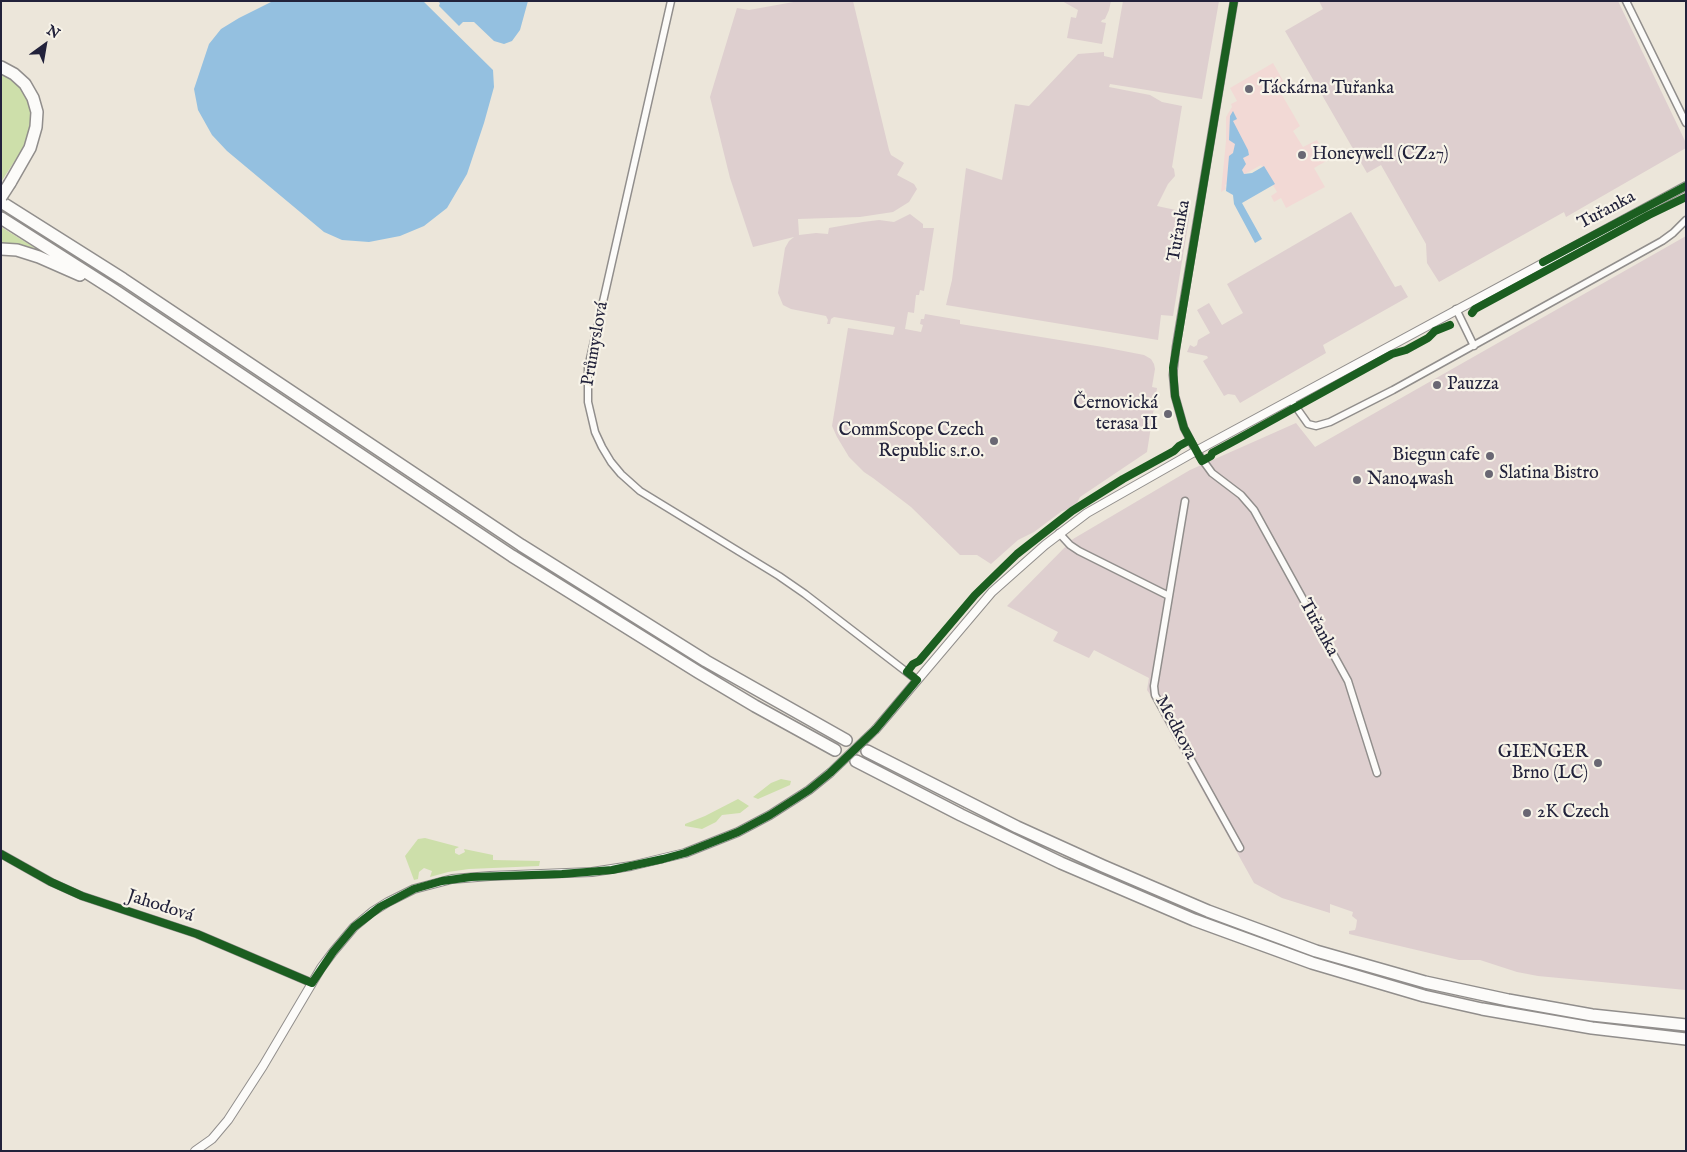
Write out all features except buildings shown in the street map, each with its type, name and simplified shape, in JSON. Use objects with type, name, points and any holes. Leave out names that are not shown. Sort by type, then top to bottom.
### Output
[{"type":"highway","points":[[1,67],[14,74],[25,84],[33,98],[37,112],[36,127],[30,148],[1,197],[17,212]]},
{"type":"highway","points":[[1,202],[123,279],[521,545],[706,661],[846,740]]},
{"type":"highway","points":[[1,218],[184,336],[512,556],[698,672],[835,750]]},
{"type":"highway","points":[[1,249],[17,250],[39,257],[76,273],[146,318],[184,336]]},
{"type":"highway","points":[[867,751],[992,815],[1094,862],[1208,911],[1316,950],[1425,982],[1508,1000],[1592,1015],[1686,1025]]},
{"type":"highway","points":[[856,761],[961,815],[1070,867],[1194,920],[1312,963],[1424,996],[1482,1009],[1575,1026],[1686,1039]]},
{"type":"street","name":"Průmyslová","points":[[671,1],[588,368],[588,402],[595,432],[602,447],[616,468],[640,491],[799,590],[841,620],[917,680]]},
{"type":"street","name":"Tuřanka","points":[[1234,1],[1173,368],[1175,396],[1184,428],[1196,451],[1212,474],[1241,495],[1254,510],[1348,681],[1377,773]]},
{"type":"street","points":[[1626,1],[1686,123]]},
{"type":"street","name":"Tuřanka","points":[[1196,451],[1686,186]]},
{"type":"street","points":[[1291,400],[1308,424],[1316,426],[1370,403],[1662,241],[1674,233],[1686,220]]},
{"type":"street","points":[[1456,309],[1474,346]]},
{"type":"street","points":[[195,1151],[212,1139],[228,1120],[333,952],[354,928],[380,907],[414,890],[442,881],[490,876],[592,872],[664,859],[738,832],[790,803],[830,773],[876,729],[992,592],[1030,557],[1059,533],[1100,506],[1196,451]]},
{"type":"street","name":"Medkova","points":[[1185,501],[1154,686],[1155,695],[1240,848]]},
{"type":"street","points":[[1059,533],[1079,552],[1169,596]]},
{"type":"street","name":"Jahodová","points":[[1,854],[70,891],[96,902],[197,934],[312,983]]},
{"type":"shaded area","points":[[799,1],[853,1],[889,150],[891,155],[904,163],[897,175],[914,184],[917,189],[909,202],[893,212],[860,217],[798,219],[799,235],[828,234],[829,228],[863,222],[879,220],[894,222],[910,214],[923,224],[923,228],[934,228],[924,291],[920,290],[919,295],[916,295],[914,313],[908,312],[905,329],[921,332],[923,325],[920,324],[921,319],[924,319],[925,314],[960,320],[960,324],[1144,355],[1151,359],[1154,364],[1152,387],[1157,388],[1147,452],[1080,497],[1076,505],[1062,511],[1034,532],[1018,540],[991,564],[977,555],[960,555],[911,507],[864,472],[849,457],[832,426],[848,328],[893,335],[895,327],[834,317],[831,319],[830,324],[827,324],[826,316],[791,309],[783,305],[778,293],[785,248],[794,237],[753,247],[730,178],[710,97],[737,8],[749,10]]},
{"type":"shaded area","points":[[1062,1],[1111,1],[1105,19],[1101,22],[1106,23],[1102,44],[1067,38],[1071,17],[1076,18],[1078,10]]},
{"type":"shaded area","points":[[1123,1],[1219,1],[1202,99],[1110,84],[1109,87],[1150,95],[1162,102],[1182,106],[1172,167],[1175,176],[1168,184],[1157,206],[1190,213],[1173,316],[1161,315],[1158,340],[946,305],[952,280],[966,168],[1002,180],[1015,104],[1029,106],[1078,54],[1104,52],[1104,56],[1113,58]]},
{"type":"shaded area","points":[[1319,1],[1618,1],[1686,143],[1686,148],[1566,217],[1564,212],[1439,282],[1427,263],[1426,244],[1381,165],[1367,173],[1285,31],[1323,9]]},
{"type":"shaded area","name":"Honeywell (CZ27)","points":[[1273,63],[1285,84],[1278,88],[1300,126],[1293,131],[1303,147],[1317,140],[1328,160],[1314,168],[1325,187],[1286,208],[1281,198],[1274,202],[1271,196],[1277,192],[1261,165],[1225,185],[1226,189],[1221,192],[1226,141],[1226,117],[1232,107],[1231,104],[1237,101],[1230,88]]},
{"type":"shaded area","points":[[1351,212],[1395,287],[1401,285],[1408,297],[1323,345],[1326,353],[1240,403],[1235,395],[1228,394],[1224,396],[1203,361],[1208,358],[1207,356],[1187,352],[1190,345],[1194,347],[1197,345],[1198,340],[1210,333],[1197,310],[1209,303],[1222,325],[1243,313],[1227,284]]},
{"type":"shaded area","points":[[1686,236],[1686,990],[1538,976],[1517,972],[1480,960],[1459,960],[1349,934],[1349,931],[1355,930],[1356,927],[1357,920],[1352,916],[1353,912],[1330,904],[1330,913],[1282,898],[1254,883],[1161,716],[1160,709],[1147,690],[1149,678],[1094,650],[1089,658],[1053,641],[1058,632],[1007,606],[1073,539],[1190,470],[1296,423],[1315,447]]},
{"type":"green space","points":[[1,71],[14,79],[27,96],[32,110],[31,127],[27,142],[1,182]]},
{"type":"green space","points":[[1,227],[48,256],[21,245],[1,243]]},
{"type":"green space","points":[[781,779],[791,781],[790,785],[758,799],[753,797],[771,783]]},
{"type":"green space","points":[[738,799],[749,806],[740,813],[722,815],[716,822],[702,829],[685,826],[685,824]]},
{"type":"green space","points":[[425,838],[459,847],[455,849],[455,853],[459,855],[465,852],[464,849],[493,855],[493,860],[540,861],[539,866],[469,869],[430,877],[432,871],[424,868],[419,872],[418,879],[414,880],[405,856],[418,839]]},
{"type":"water","points":[[273,1],[423,1],[493,70],[494,87],[467,174],[447,208],[424,226],[400,236],[369,242],[342,240],[324,232],[227,151],[212,135],[198,110],[194,89],[209,44],[221,29]]},
{"type":"water","points":[[437,1],[528,1],[520,30],[512,41],[504,44],[494,41],[474,22],[463,22],[459,26],[439,6],[440,3]]},
{"type":"water","points":[[1233,111],[1237,119],[1233,121],[1249,155],[1243,158],[1246,164],[1242,170],[1244,174],[1252,173],[1264,166],[1275,184],[1242,203],[1262,239],[1255,243],[1234,204],[1233,195],[1226,191],[1229,156],[1233,153],[1235,144],[1229,140],[1230,116]]},
{"type":"cycle path","points":[[1234,1],[1173,368],[1175,396],[1184,428],[1202,461],[1211,456],[1212,453],[1392,354],[1406,350],[1428,338],[1435,331],[1450,325]]},
{"type":"cycle path","points":[[1543,262],[1686,186]]},
{"type":"cycle path","points":[[1472,313],[1475,309],[1686,197]]},
{"type":"cycle path","points":[[1,854],[51,882],[82,896],[197,934],[312,983],[333,952],[354,927],[380,907],[414,889],[442,881],[471,877],[562,874],[612,870],[685,853],[738,832],[770,815],[809,790],[830,773],[876,729],[917,680],[907,672],[913,664],[919,661],[975,595],[1017,554],[1072,511],[1190,440]]},
{"type":"place","name":"Táckárna Tuřanka","points":[[1249,89]]},
{"type":"place","name":"Honeywell (CZ27)","points":[[1302,155]]},
{"type":"place","name":"Pauzza","points":[[1437,385]]},
{"type":"place","name":"Černovická terasa II","points":[[1168,414]]},
{"type":"place","name":"CommScope Czech Republic s.r.o.","points":[[994,441]]},
{"type":"place","name":"Biegun cafe","points":[[1490,456]]},
{"type":"place","name":"Slatina Bistro","points":[[1489,474]]},
{"type":"place","name":"Nano4wash","points":[[1357,480]]},
{"type":"place","name":"GIENGER Brno (LC)","points":[[1598,763]]},
{"type":"place","name":"2K Czech","points":[[1527,813]]}]
